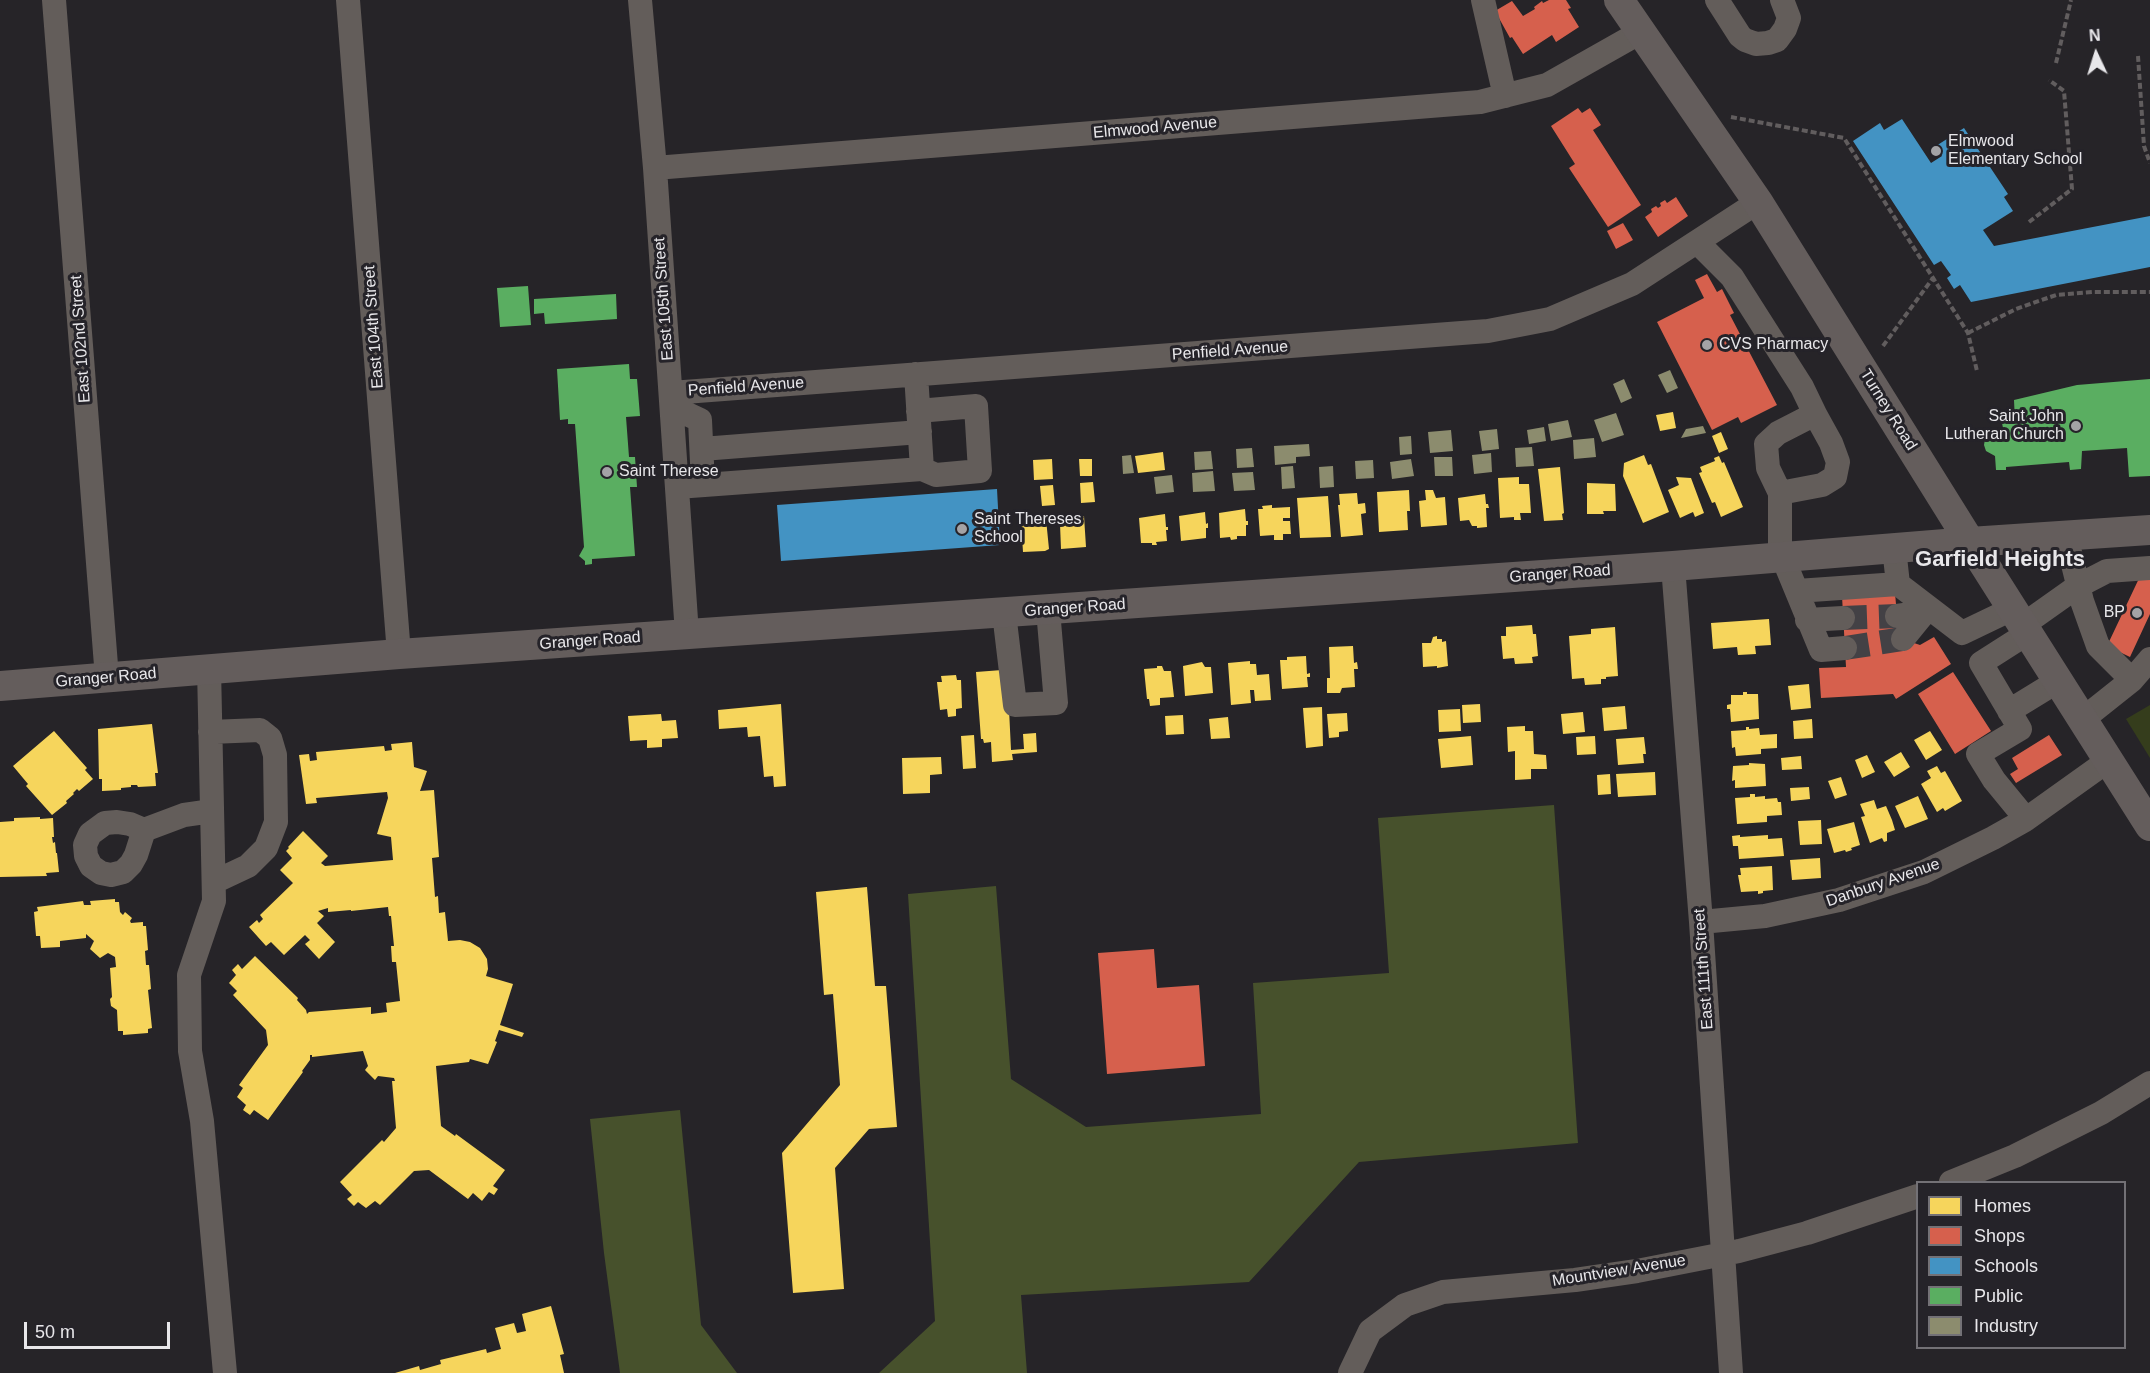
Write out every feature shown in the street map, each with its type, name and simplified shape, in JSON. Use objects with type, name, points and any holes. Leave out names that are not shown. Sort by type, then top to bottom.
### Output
[{"type":"main road","name":"Turney Road","points":[[1618,0],[1758,202],[2150,826]]},
{"type":"main road","name":"Granger Road","points":[[0,686],[399,654],[1673,566],[2150,530]]},
{"type":"street","name":"East 102nd Street","points":[[54,0],[107,678]]},
{"type":"street","name":"East 104th Street","points":[[348,0],[399,654]]},
{"type":"street","name":"East 105th Street","points":[[640,0],[655,168],[687,634]]},
{"type":"street","points":[[1482,0],[1505,96]]},
{"type":"street","points":[[1717,0],[1740,36],[1756,44],[1777,40],[1785,29],[1789,18],[1782,0]]},
{"type":"street","name":"Elmwood Avenue","points":[[655,168],[1480,102],[1546,85],[1640,33]]},
{"type":"street","name":"Penfield Avenue","points":[[671,400],[916,374],[1488,332],[1550,319],[1632,284],[1758,202]]},
{"type":"street","points":[[1697,242],[1732,277],[1802,387],[1831,443],[1838,462],[1835,477],[1821,485],[1780,493]]},
{"type":"street","points":[[916,374],[922,469]]},
{"type":"street","points":[[671,400],[700,420],[703,484]]},
{"type":"street","points":[[677,487],[922,469],[936,475],[980,471],[976,406],[919,422],[702,449]]},
{"type":"street","points":[[1815,414],[1778,433],[1766,444],[1768,468],[1780,493],[1781,558],[1797,591],[1807,620],[1821,650],[1845,648]]},
{"type":"street","points":[[2066,536],[2078,586],[2098,646],[2132,680]]},
{"type":"street","points":[[1894,548],[1898,584]]},
{"type":"street","points":[[1818,555],[1833,588]]},
{"type":"street","name":"East 111th Street","points":[[1673,566],[1701,922],[1731,1373]]},
{"type":"street","points":[[2026,819],[1994,780],[1978,754],[2020,729],[1981,663],[2021,622],[2078,586],[2106,571],[2150,568]]},
{"type":"street","points":[[1797,591],[1898,584],[1962,633],[2021,622]]},
{"type":"street","points":[[1897,615],[1928,609]]},
{"type":"street","points":[[1903,639],[1928,609]]},
{"type":"street","points":[[1004,613],[1015,705],[1056,703],[1048,610]]},
{"type":"street","points":[[1807,620],[1843,618]]},
{"type":"street","points":[[2083,719],[2132,680],[2150,659]]},
{"type":"street","points":[[209,668],[214,901],[189,975],[190,1051],[202,1121],[225,1373]]},
{"type":"street","points":[[2009,711],[2058,681]]},
{"type":"street","points":[[210,732],[260,730],[270,738],[275,754],[276,822],[273,835],[266,848],[248,866],[214,882]]},
{"type":"street","name":"Danbury Avenue","points":[[1701,922],[1765,916],[1839,900],[1924,872],[2026,819],[2109,760]]},
{"type":"street","points":[[144,830],[184,815],[212,811]]},
{"type":"street","points":[[1953,1181],[2015,1156],[2101,1113],[2150,1083]]},
{"type":"street","name":"Mountview Avenue","points":[[1350,1373],[1371,1331],[1405,1305],[1443,1292],[1575,1280],[1723,1254],[1807,1233],[1916,1196]]},
{"type":"path","points":[[2056,63],[2071,0]]},
{"type":"path","points":[[2138,56],[2144,146],[2150,163]]},
{"type":"path","points":[[2030,222],[2072,189],[2064,91],[2049,80]]},
{"type":"path","points":[[1731,117],[1844,138],[1968,333],[1977,372]]},
{"type":"path","points":[[1883,346],[1933,278]]},
{"type":"path","points":[[1968,333],[2016,309],[2056,295],[2092,292],[2150,292]]},
{"type":"green space","points":[[2150,705],[2150,758],[2126,719]]},
{"type":"green space","points":[[1554,805],[1578,1143],[1359,1162],[1249,1282],[1021,1295],[1027,1373],[879,1373],[935,1321],[908,894],[996,886],[1011,1079],[1086,1127],[1261,1114],[1253,983],[1389,973],[1378,818]]},
{"type":"green space","points":[[680,1110],[701,1325],[737,1373],[620,1373],[604,1253],[590,1119]]},
{"type":"building: Homes","points":[[1673,412],[1676,428],[1660,431],[1656,415]]},
{"type":"building: Homes","points":[[1721,432],[1728,449],[1719,453],[1712,436]]},
{"type":"building: Homes","points":[[1163,452],[1165,470],[1138,473],[1135,456]]},
{"type":"building: Homes","points":[[1644,455],[1648,465],[1651,464],[1669,512],[1643,523],[1623,476],[1624,463]]},
{"type":"building: Homes","points":[[1719,456],[1722,463],[1724,462],[1743,507],[1721,517],[1699,473],[1702,472],[1700,467],[1715,461],[1714,458]]},
{"type":"building: Homes","points":[[1052,459],[1053,479],[1034,480],[1033,460]]},
{"type":"building: Homes","points":[[1079,459],[1092,459],[1092,476],[1080,476]]},
{"type":"building: Homes","points":[[1560,467],[1563,520],[1544,521],[1538,469]]},
{"type":"building: Homes","points":[[1519,477],[1519,484],[1529,484],[1531,513],[1520,513],[1521,520],[1514,520],[1514,517],[1500,518],[1498,478]]},
{"type":"building: Homes","points":[[1676,477],[1691,478],[1704,513],[1695,517],[1693,512],[1680,518],[1668,490],[1679,485]]},
{"type":"building: Homes","points":[[1093,482],[1095,502],[1081,503],[1080,483]]},
{"type":"building: Homes","points":[[1587,483],[1615,484],[1616,511],[1587,514]]},
{"type":"building: Homes","points":[[1053,485],[1055,505],[1042,506],[1040,486]]},
{"type":"building: Homes","points":[[1409,490],[1408,530],[1379,532],[1377,492]]},
{"type":"building: Homes","points":[[1425,490],[1433,490],[1436,498],[1445,497],[1447,525],[1421,527],[1419,501],[1426,500]]},
{"type":"building: Homes","points":[[1357,493],[1358,504],[1365,503],[1366,513],[1361,514],[1363,535],[1341,537],[1339,494]]},
{"type":"building: Homes","points":[[1485,494],[1489,508],[1486,508],[1487,527],[1477,528],[1477,526],[1472,526],[1469,520],[1460,521],[1458,498]]},
{"type":"building: Homes","points":[[1328,496],[1331,537],[1300,538],[1297,498]]},
{"type":"building: Homes","points":[[1272,505],[1272,508],[1290,507],[1290,518],[1283,518],[1283,521],[1290,521],[1291,534],[1283,534],[1283,540],[1274,540],[1274,535],[1260,536],[1258,509]]},
{"type":"building: Homes","points":[[1245,509],[1246,521],[1248,521],[1246,536],[1237,536],[1237,539],[1231,540],[1230,537],[1220,538],[1219,513]]},
{"type":"building: Homes","points":[[1205,512],[1206,524],[1208,523],[1206,538],[1181,541],[1179,516]]},
{"type":"building: Homes","points":[[1165,514],[1166,527],[1168,527],[1167,541],[1156,542],[1157,545],[1141,543],[1139,518]]},
{"type":"building: Homes","points":[[1084,516],[1086,547],[1061,549],[1060,524],[1074,523],[1074,517]]},
{"type":"building: Homes","points":[[1046,519],[1049,549],[1023,552],[1021,521]]},
{"type":"building: Homes","points":[[1769,619],[1771,645],[1755,646],[1756,654],[1738,655],[1737,647],[1713,649],[1711,623]]},
{"type":"building: Homes","points":[[1532,625],[1533,634],[1536,634],[1538,656],[1532,657],[1533,663],[1515,664],[1514,658],[1503,659],[1501,636],[1506,636],[1506,627]]},
{"type":"building: Homes","points":[[1615,627],[1618,676],[1601,679],[1601,684],[1585,685],[1584,678],[1572,679],[1569,636],[1591,634],[1591,629]]},
{"type":"building: Homes","points":[[1437,636],[1437,639],[1442,639],[1442,642],[1446,641],[1448,666],[1423,667],[1422,643],[1431,643],[1433,637]]},
{"type":"building: Homes","points":[[1353,646],[1354,663],[1357,662],[1358,669],[1354,669],[1355,687],[1342,688],[1340,693],[1327,693],[1327,678],[1330,678],[1329,647]]},
{"type":"building: Homes","points":[[1306,656],[1307,674],[1310,673],[1310,677],[1307,677],[1308,687],[1282,689],[1280,660],[1287,660],[1287,657]]},
{"type":"building: Homes","points":[[1250,661],[1250,664],[1256,664],[1257,675],[1269,674],[1271,700],[1255,701],[1254,690],[1250,690],[1251,703],[1231,705],[1228,663]]},
{"type":"building: Homes","points":[[1202,662],[1205,667],[1211,667],[1213,693],[1185,696],[1183,666]]},
{"type":"building: Homes","points":[[1157,666],[1162,666],[1164,671],[1171,671],[1174,697],[1160,698],[1160,705],[1150,706],[1149,699],[1147,699],[1144,669],[1157,668]]},
{"type":"building: Homes","points":[[1002,670],[1009,709],[1011,750],[1024,749],[1023,734],[1036,733],[1037,752],[1012,754],[1013,760],[992,762],[991,742],[984,743],[981,739],[976,672]]},
{"type":"building: Homes","points":[[956,675],[957,680],[961,680],[962,708],[956,709],[956,716],[948,717],[947,709],[940,710],[937,682],[942,682],[941,676]]},
{"type":"building: Homes","points":[[1809,684],[1811,708],[1791,710],[1788,686]]},
{"type":"building: Homes","points":[[1743,692],[1758,694],[1759,719],[1731,722],[1730,709],[1727,709],[1727,705],[1731,704],[1731,695],[1743,695]]},
{"type":"building: Homes","points":[[781,704],[786,786],[774,787],[773,776],[764,777],[760,736],[748,737],[747,727],[719,729],[718,710]]},
{"type":"building: Homes","points":[[1480,704],[1481,722],[1463,723],[1462,705]]},
{"type":"building: Homes","points":[[1625,706],[1627,729],[1604,731],[1602,708]]},
{"type":"building: Homes","points":[[1322,707],[1323,746],[1306,748],[1303,708]]},
{"type":"building: Homes","points":[[1460,709],[1461,731],[1439,732],[1438,710]]},
{"type":"building: Homes","points":[[1583,712],[1585,732],[1563,734],[1561,714]]},
{"type":"building: Homes","points":[[1347,713],[1348,731],[1339,732],[1339,737],[1329,738],[1327,714]]},
{"type":"building: Homes","points":[[661,714],[662,721],[676,720],[678,738],[662,739],[662,747],[647,748],[647,740],[630,741],[628,716]]},
{"type":"building: Homes","points":[[1183,715],[1184,734],[1166,735],[1165,716]]},
{"type":"building: Homes","points":[[1228,717],[1230,738],[1211,739],[1209,719]]},
{"type":"building: Homes","points":[[1812,719],[1813,738],[1794,739],[1793,721]]},
{"type":"building: Homes","points":[[152,724],[158,773],[155,773],[156,786],[131,785],[121,790],[102,791],[102,779],[99,779],[98,729]]},
{"type":"building: Homes","points":[[1525,726],[1525,731],[1533,731],[1534,754],[1546,755],[1547,769],[1531,769],[1531,779],[1515,780],[1515,751],[1508,752],[1507,727]]},
{"type":"building: Homes","points":[[1746,727],[1759,728],[1760,735],[1777,734],[1777,748],[1761,749],[1761,754],[1736,756],[1735,747],[1732,748],[1731,731],[1746,730]]},
{"type":"building: Homes","points":[[54,731],[87,768],[85,770],[93,779],[79,791],[77,789],[66,801],[67,803],[52,815],[26,786],[28,784],[13,766]]},
{"type":"building: Homes","points":[[1930,731],[1942,750],[1926,760],[1914,740]]},
{"type":"building: Homes","points":[[974,735],[976,768],[963,769],[961,736]]},
{"type":"building: Homes","points":[[1471,736],[1473,765],[1441,768],[1438,739]]},
{"type":"building: Homes","points":[[1595,736],[1596,754],[1577,755],[1576,737]]},
{"type":"building: Homes","points":[[1644,737],[1646,754],[1643,754],[1644,763],[1618,765],[1616,739]]},
{"type":"building: Homes","points":[[412,742],[414,767],[427,771],[420,791],[434,790],[439,857],[432,858],[435,897],[438,896],[439,913],[445,912],[448,941],[470,942],[480,948],[487,959],[486,976],[513,984],[500,1025],[524,1033],[522,1037],[499,1030],[488,1064],[470,1059],[469,1062],[436,1066],[441,1126],[455,1136],[456,1134],[505,1170],[493,1186],[498,1189],[494,1195],[489,1192],[482,1201],[473,1193],[468,1199],[429,1170],[414,1171],[380,1205],[375,1201],[366,1208],[358,1202],[354,1206],[347,1199],[352,1195],[340,1182],[396,1128],[392,1081],[395,1081],[394,1078],[378,1076],[375,1080],[365,1070],[368,1066],[363,1051],[312,1057],[310,1055],[310,1060],[303,1072],[268,1120],[254,1110],[250,1115],[243,1110],[246,1105],[237,1097],[243,1088],[239,1085],[268,1045],[266,1030],[233,995],[237,991],[229,983],[236,975],[232,970],[238,964],[242,969],[255,956],[298,998],[297,1000],[307,1014],[371,1007],[371,1014],[387,1012],[386,1003],[400,1001],[396,962],[392,962],[391,946],[394,946],[388,907],[328,912],[328,908],[318,911],[324,916],[317,923],[335,942],[319,959],[305,944],[310,940],[305,935],[284,955],[271,942],[266,946],[249,927],[257,920],[259,923],[263,919],[260,915],[293,883],[280,870],[292,858],[286,851],[288,847],[303,831],[328,856],[321,863],[325,866],[393,860],[391,837],[377,834],[388,798],[387,792],[316,798],[317,803],[306,804],[299,755],[309,754],[310,761],[317,760],[316,752],[384,746],[385,751],[392,750],[391,744]]},
{"type":"building: Homes","points":[[1901,752],[1910,767],[1894,777],[1884,762]]},
{"type":"building: Homes","points":[[1867,755],[1875,772],[1862,778],[1855,760]]},
{"type":"building: Homes","points":[[1801,756],[1802,769],[1782,770],[1781,758]]},
{"type":"building: Homes","points":[[941,757],[942,774],[930,775],[930,793],[903,794],[902,758]]},
{"type":"building: Homes","points":[[1749,763],[1765,764],[1766,786],[1735,788],[1735,780],[1732,781],[1733,766],[1749,765]]},
{"type":"building: Homes","points":[[1937,766],[1941,773],[1945,771],[1962,801],[1945,811],[1943,808],[1937,812],[1921,784],[1931,778],[1927,771]]},
{"type":"building: Homes","points":[[1655,772],[1656,795],[1618,797],[1616,774]]},
{"type":"building: Homes","points":[[1610,774],[1611,794],[1598,795],[1597,775]]},
{"type":"building: Homes","points":[[1841,777],[1847,795],[1835,799],[1828,781]]},
{"type":"building: Homes","points":[[1809,787],[1810,799],[1791,801],[1790,788]]},
{"type":"building: Homes","points":[[1750,794],[1755,794],[1755,797],[1765,796],[1765,799],[1777,798],[1778,802],[1781,802],[1782,815],[1767,816],[1767,822],[1737,824],[1735,798],[1750,797]]},
{"type":"building: Homes","points":[[1918,796],[1928,819],[1905,828],[1895,806]]},
{"type":"building: Homes","points":[[1874,800],[1877,809],[1886,806],[1895,830],[1887,833],[1887,841],[1884,842],[1882,838],[1870,843],[1861,817],[1865,816],[1860,804]]},
{"type":"building: Homes","points":[[40,817],[40,819],[53,818],[54,837],[52,837],[53,843],[55,842],[59,872],[46,873],[47,876],[0,877],[0,822],[14,821],[14,818]]},
{"type":"building: Homes","points":[[1821,820],[1822,844],[1800,845],[1798,821]]},
{"type":"building: Homes","points":[[1854,822],[1860,845],[1846,852],[1845,850],[1834,853],[1827,829]]},
{"type":"building: Homes","points":[[1740,835],[1740,837],[1768,835],[1768,839],[1782,838],[1784,856],[1739,859],[1738,846],[1733,846],[1732,836]]},
{"type":"building: Homes","points":[[1820,858],[1821,878],[1792,880],[1790,860]]},
{"type":"building: Homes","points":[[1772,866],[1773,890],[1758,894],[1758,891],[1741,892],[1738,875],[1741,875],[1740,868]]},
{"type":"building: Homes","points":[[867,887],[875,986],[886,986],[897,1127],[869,1129],[835,1168],[844,1289],[793,1293],[782,1153],[840,1085],[833,994],[824,995],[816,892]]},
{"type":"building: Homes","points":[[115,899],[115,902],[119,902],[120,912],[123,915],[125,912],[132,918],[131,923],[143,922],[143,926],[146,926],[148,950],[145,951],[146,965],[149,965],[151,989],[148,990],[152,1028],[148,1029],[148,1033],[123,1035],[123,1031],[118,1031],[117,1010],[111,1006],[110,999],[112,997],[110,968],[116,967],[115,957],[108,953],[100,958],[90,949],[94,941],[86,934],[86,938],[60,941],[60,947],[41,948],[40,936],[36,936],[34,912],[38,911],[37,907],[83,901],[84,905],[91,905],[90,901]]},
{"type":"building: Homes","points":[[551,1306],[564,1354],[560,1355],[564,1373],[395,1373],[419,1366],[420,1370],[441,1364],[440,1360],[486,1349],[487,1353],[501,1349],[495,1328],[514,1323],[517,1333],[526,1331],[522,1314]]},
{"type":"building: Shops","points":[[1549,0],[1566,0],[1571,8],[1568,9],[1579,27],[1556,42],[1552,35],[1523,54],[1512,37],[1510,38],[1495,11],[1512,1],[1523,16],[1535,9],[1534,7],[1542,1],[1543,3]]},
{"type":"building: Shops","points":[[1578,108],[1582,113],[1590,108],[1601,125],[1593,130],[1641,205],[1608,227],[1569,168],[1575,164],[1551,126]]},
{"type":"building: Shops","points":[[1676,197],[1688,216],[1658,237],[1645,217],[1652,212],[1651,209],[1661,206],[1660,203],[1665,200],[1667,203]]},
{"type":"building: Shops","points":[[1623,223],[1633,240],[1616,249],[1607,231]]},
{"type":"building: Shops","name":"CVS Pharmacy","points":[[1707,274],[1717,292],[1722,289],[1734,313],[1730,315],[1777,405],[1741,423],[1738,417],[1712,430],[1657,322],[1704,298],[1695,280]]},
{"type":"building: Shops","points":[[2143,570],[2150,573],[2150,614],[2130,657],[2107,646]]},
{"type":"building: Shops","points":[[1895,593],[1899,638],[1920,645],[1934,637],[1951,664],[1896,699],[1893,694],[1821,698],[1819,668],[1846,667],[1842,596]]},
{"type":"building: Shops","points":[[1953,672],[1991,731],[1955,754],[1918,694]]},
{"type":"building: Shops","points":[[2049,735],[2062,755],[2016,783],[2010,774],[2018,769],[2012,758]]},
{"type":"building: Shops","points":[[1154,949],[1157,988],[1199,985],[1205,1066],[1107,1074],[1098,953]]},
{"type":"building: Schools","points":[[1902,119],[1931,163],[1942,156],[1936,146],[1964,128],[2008,194],[2004,197],[2013,211],[1983,230],[1994,246],[2150,216],[2150,267],[1971,302],[1960,285],[1954,289],[1947,278],[1951,275],[1941,261],[1934,265],[1853,141],[1880,123],[1884,130]]},
{"type":"building: Schools","points":[[997,489],[1000,545],[781,561],[777,505]]},
{"type":"building: Public","points":[[528,286],[531,325],[500,327],[497,288]]},
{"type":"building: Public","points":[[616,294],[617,319],[545,324],[544,313],[534,314],[534,299]]},
{"type":"building: Public","name":"Saint Therese","points":[[629,364],[630,379],[637,379],[640,416],[626,417],[629,457],[635,457],[637,487],[630,487],[635,556],[592,559],[592,564],[585,565],[585,561],[579,556],[584,547],[575,424],[568,424],[568,419],[560,420],[557,369]]},
{"type":"building: Public","name":"Saint John Lutheran Church","points":[[2150,379],[2150,476],[2129,477],[2127,448],[2082,451],[2081,469],[2070,470],[2069,462],[2006,467],[2006,470],[1996,470],[1995,456],[1986,451],[1985,439],[1992,432],[2003,428],[2002,423],[2015,422],[2014,400],[2077,385]]},
{"type":"building: Industry","points":[[1670,370],[1678,388],[1667,393],[1658,375]]},
{"type":"building: Industry","points":[[1624,379],[1632,398],[1621,403],[1613,384]]},
{"type":"building: Industry","points":[[1616,413],[1624,435],[1602,442],[1594,420]]},
{"type":"building: Industry","points":[[1568,420],[1572,437],[1551,441],[1548,424]]},
{"type":"building: Industry","points":[[1703,426],[1706,433],[1681,438],[1686,429]]},
{"type":"building: Industry","points":[[1544,427],[1546,441],[1529,444],[1527,430]]},
{"type":"building: Industry","points":[[1497,429],[1499,449],[1482,451],[1479,431]]},
{"type":"building: Industry","points":[[1451,430],[1453,451],[1430,453],[1428,432]]},
{"type":"building: Industry","points":[[1411,436],[1412,454],[1400,455],[1399,437]]},
{"type":"building: Industry","points":[[1594,438],[1596,457],[1574,459],[1573,440]]},
{"type":"building: Industry","points":[[1309,444],[1310,456],[1296,457],[1296,463],[1275,465],[1274,446]]},
{"type":"building: Industry","points":[[1532,447],[1534,466],[1516,467],[1515,448]]},
{"type":"building: Industry","points":[[1252,448],[1254,467],[1237,468],[1236,449]]},
{"type":"building: Industry","points":[[1211,451],[1213,469],[1195,470],[1194,452]]},
{"type":"building: Industry","points":[[1491,453],[1492,472],[1474,474],[1472,455]]},
{"type":"building: Industry","points":[[1131,455],[1134,473],[1123,474],[1122,456]]},
{"type":"building: Industry","points":[[1434,457],[1452,457],[1453,476],[1435,476]]},
{"type":"building: Industry","points":[[1411,459],[1414,476],[1392,479],[1390,462]]},
{"type":"building: Industry","points":[[1373,460],[1374,478],[1356,479],[1355,461]]},
{"type":"building: Industry","points":[[1293,466],[1295,488],[1282,489],[1281,467]]},
{"type":"building: Industry","points":[[1333,466],[1334,487],[1320,488],[1319,467]]},
{"type":"building: Industry","points":[[1213,471],[1215,491],[1193,492],[1192,473]]},
{"type":"building: Industry","points":[[1253,472],[1255,490],[1234,491],[1232,473]]},
{"type":"building: Industry","points":[[1172,475],[1174,492],[1156,494],[1154,477]]},
{"type":"tunnel","points":[[1843,618],[1897,616]]},
{"type":"tunnel","points":[[1845,648],[1903,639]]},
{"type":"place","name":"Elmwood Elementary School","points":[[1936,151]]},
{"type":"place","name":"CVS Pharmacy","points":[[1707,345]]},
{"type":"place","name":"Saint John Lutheran Church","points":[[2076,426]]},
{"type":"place","name":"Saint Therese","points":[[607,472]]},
{"type":"place","name":"Saint Thereses School","points":[[962,529]]},
{"type":"place","name":"BP","points":[[2137,613]]},
{"type":"district","name":"Garfield Heights","points":[[2000,560]]}]
